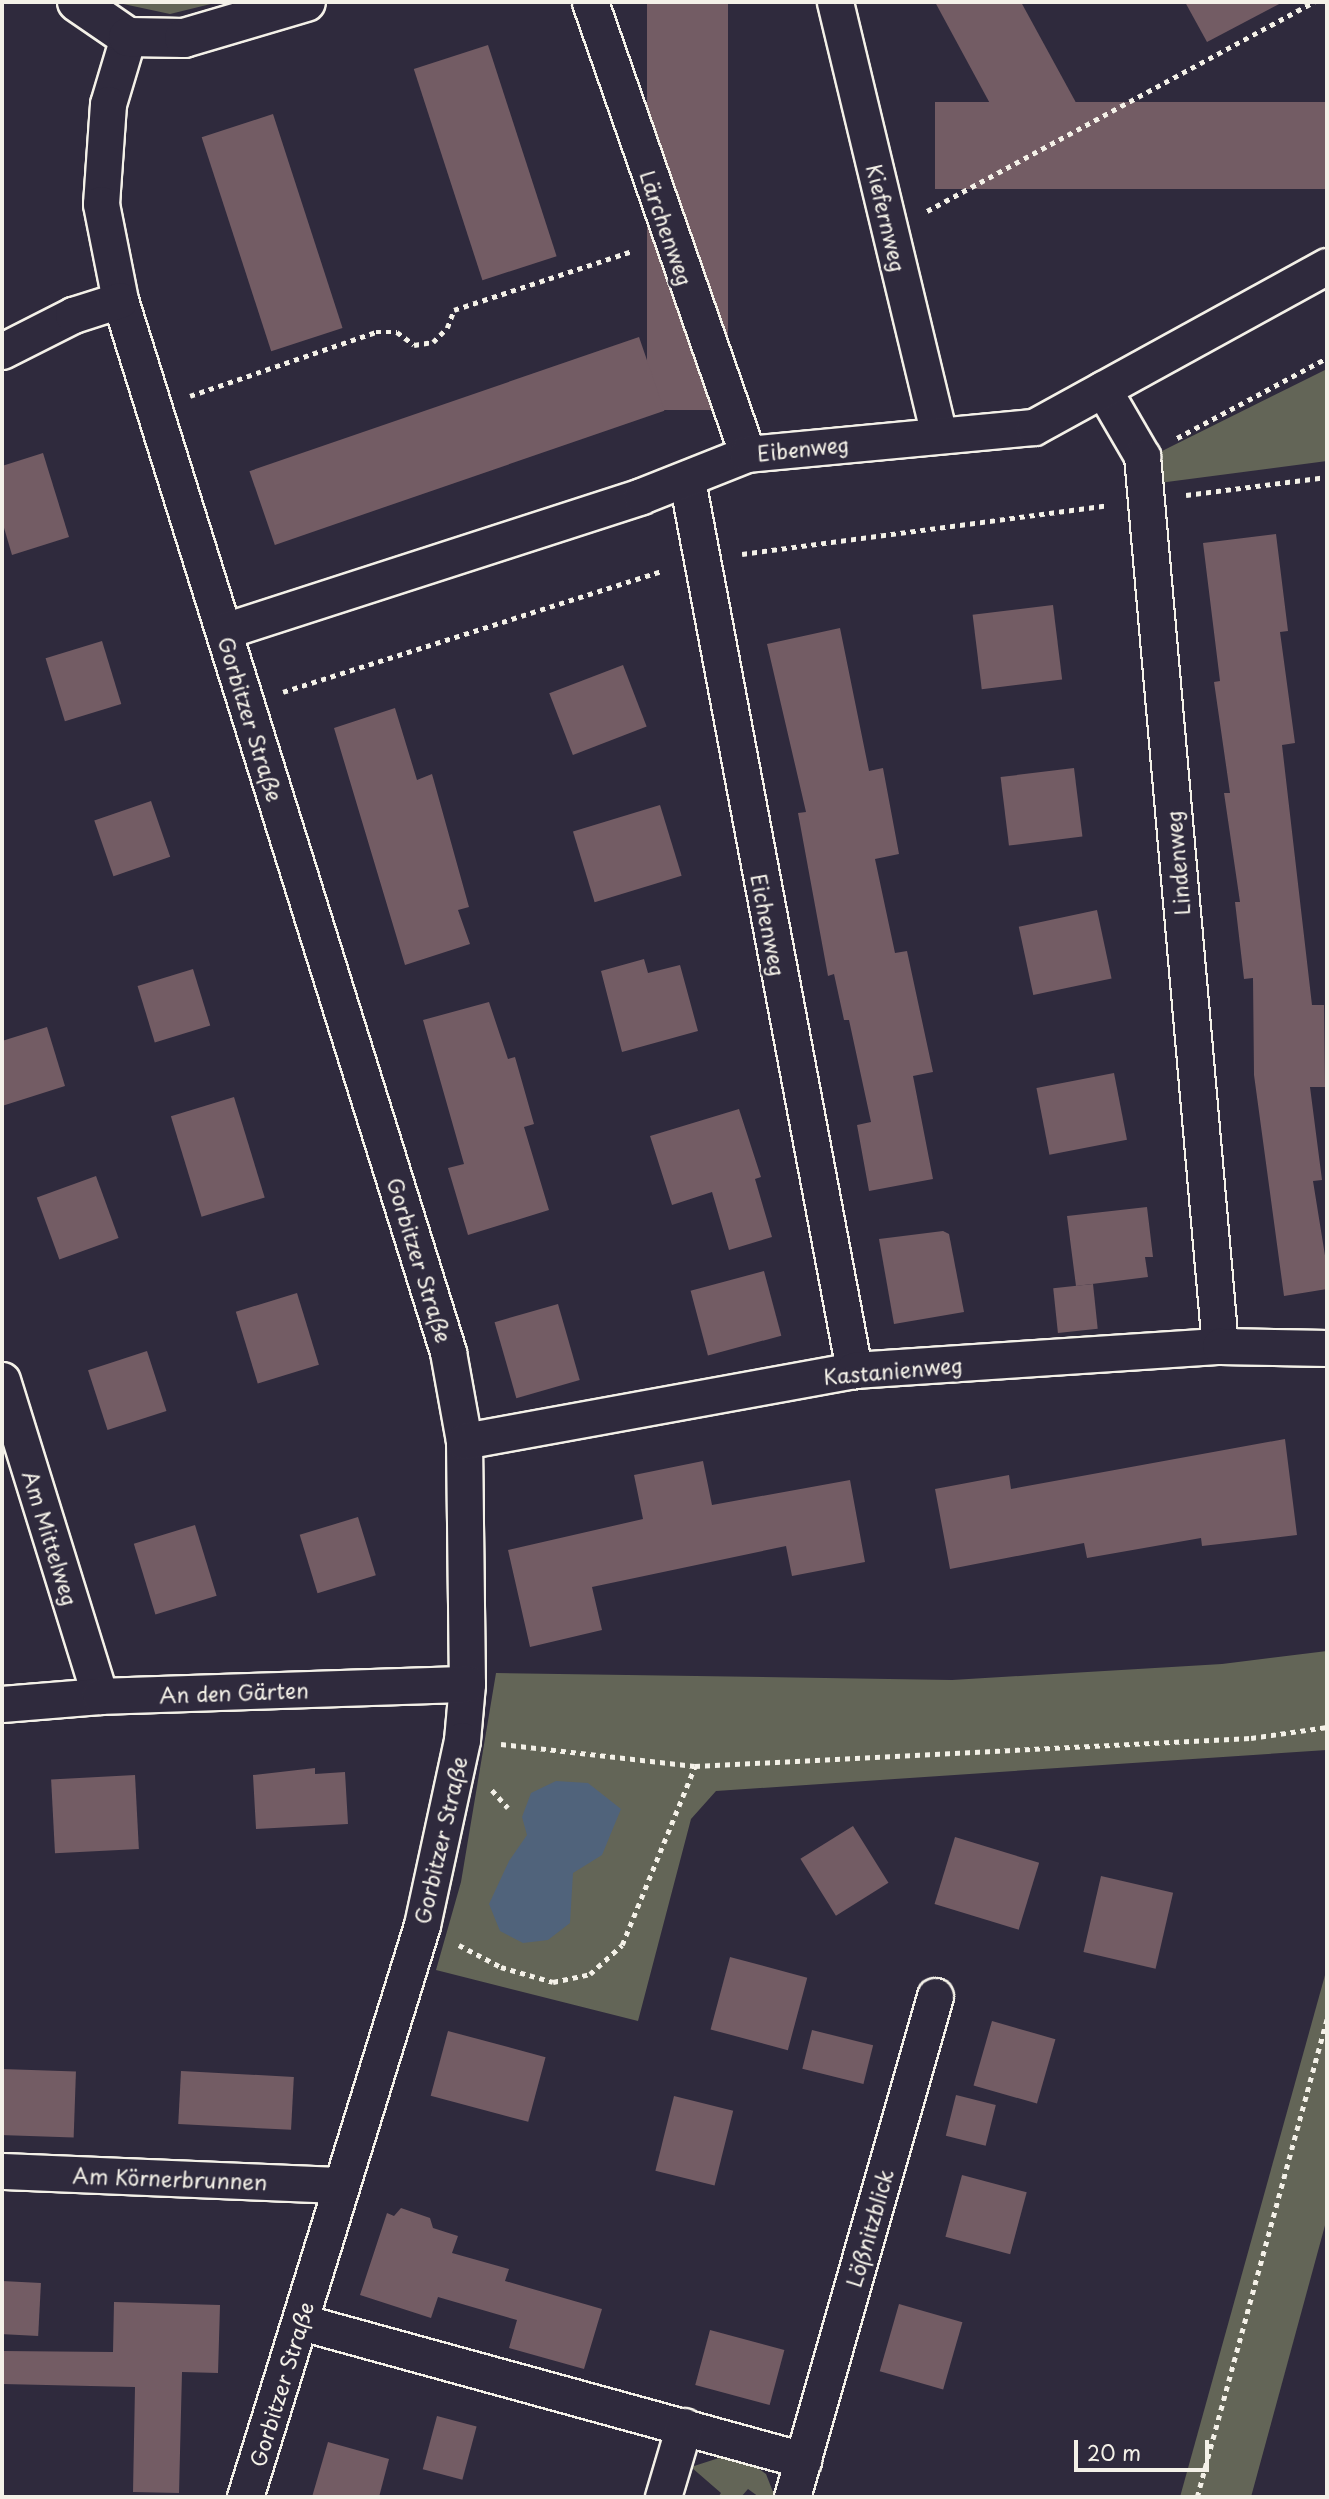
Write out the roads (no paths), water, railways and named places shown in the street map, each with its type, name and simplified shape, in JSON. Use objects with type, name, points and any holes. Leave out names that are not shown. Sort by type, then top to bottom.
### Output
[{"type":"street","points":[[77,2],[128,37],[184,38],[306,2]]},
{"type":"street","name":"Lärchenweg","points":[[590,2],[747,454]]},
{"type":"street","name":"Kiefernweg","points":[[835,2],[939,434]]},
{"type":"street","name":"Gorbitzer Straße","points":[[128,37],[108,104],[101,204],[120,299],[448,1352],[464,1441],[467,1684],[462,1740],[422,1925],[339,2185],[301,2322],[245,2497]]},
{"type":"street","name":"Eibenweg","points":[[224,631],[687,480],[747,454],[939,434],[1034,428],[1327,267]]},
{"type":"street","points":[[2,351],[73,315],[120,299]]},
{"type":"street","name":"Lindenweg","points":[[1103,390],[1142,456],[1220,1346]]},
{"type":"street","name":"Eichenweg","points":[[687,480],[698,559],[854,1370]]},
{"type":"street","name":"Kastanienweg","points":[[464,1441],[854,1370],[1220,1346],[1327,1348]]},
{"type":"street","name":"Am Mittelweg","points":[[2,1380],[100,1696]]},
{"type":"street","name":"An den Gärten","points":[[2,1704],[100,1696],[467,1684]]},
{"type":"street","name":"Lößnitzblick","points":[[792,2497],[936,1996]]},
{"type":"street","name":"Am Körnerbrunnen","points":[[2,2171],[339,2185]]},
{"type":"street","points":[[301,2322],[803,2460]]},
{"type":"street","points":[[663,2497],[684,2426]]},
{"type":"water","points":[[556,1781],[588,1783],[621,1809],[602,1855],[573,1873],[570,1923],[548,1940],[523,1943],[500,1931],[489,1904],[509,1861],[527,1835],[522,1817],[531,1793]]}]
